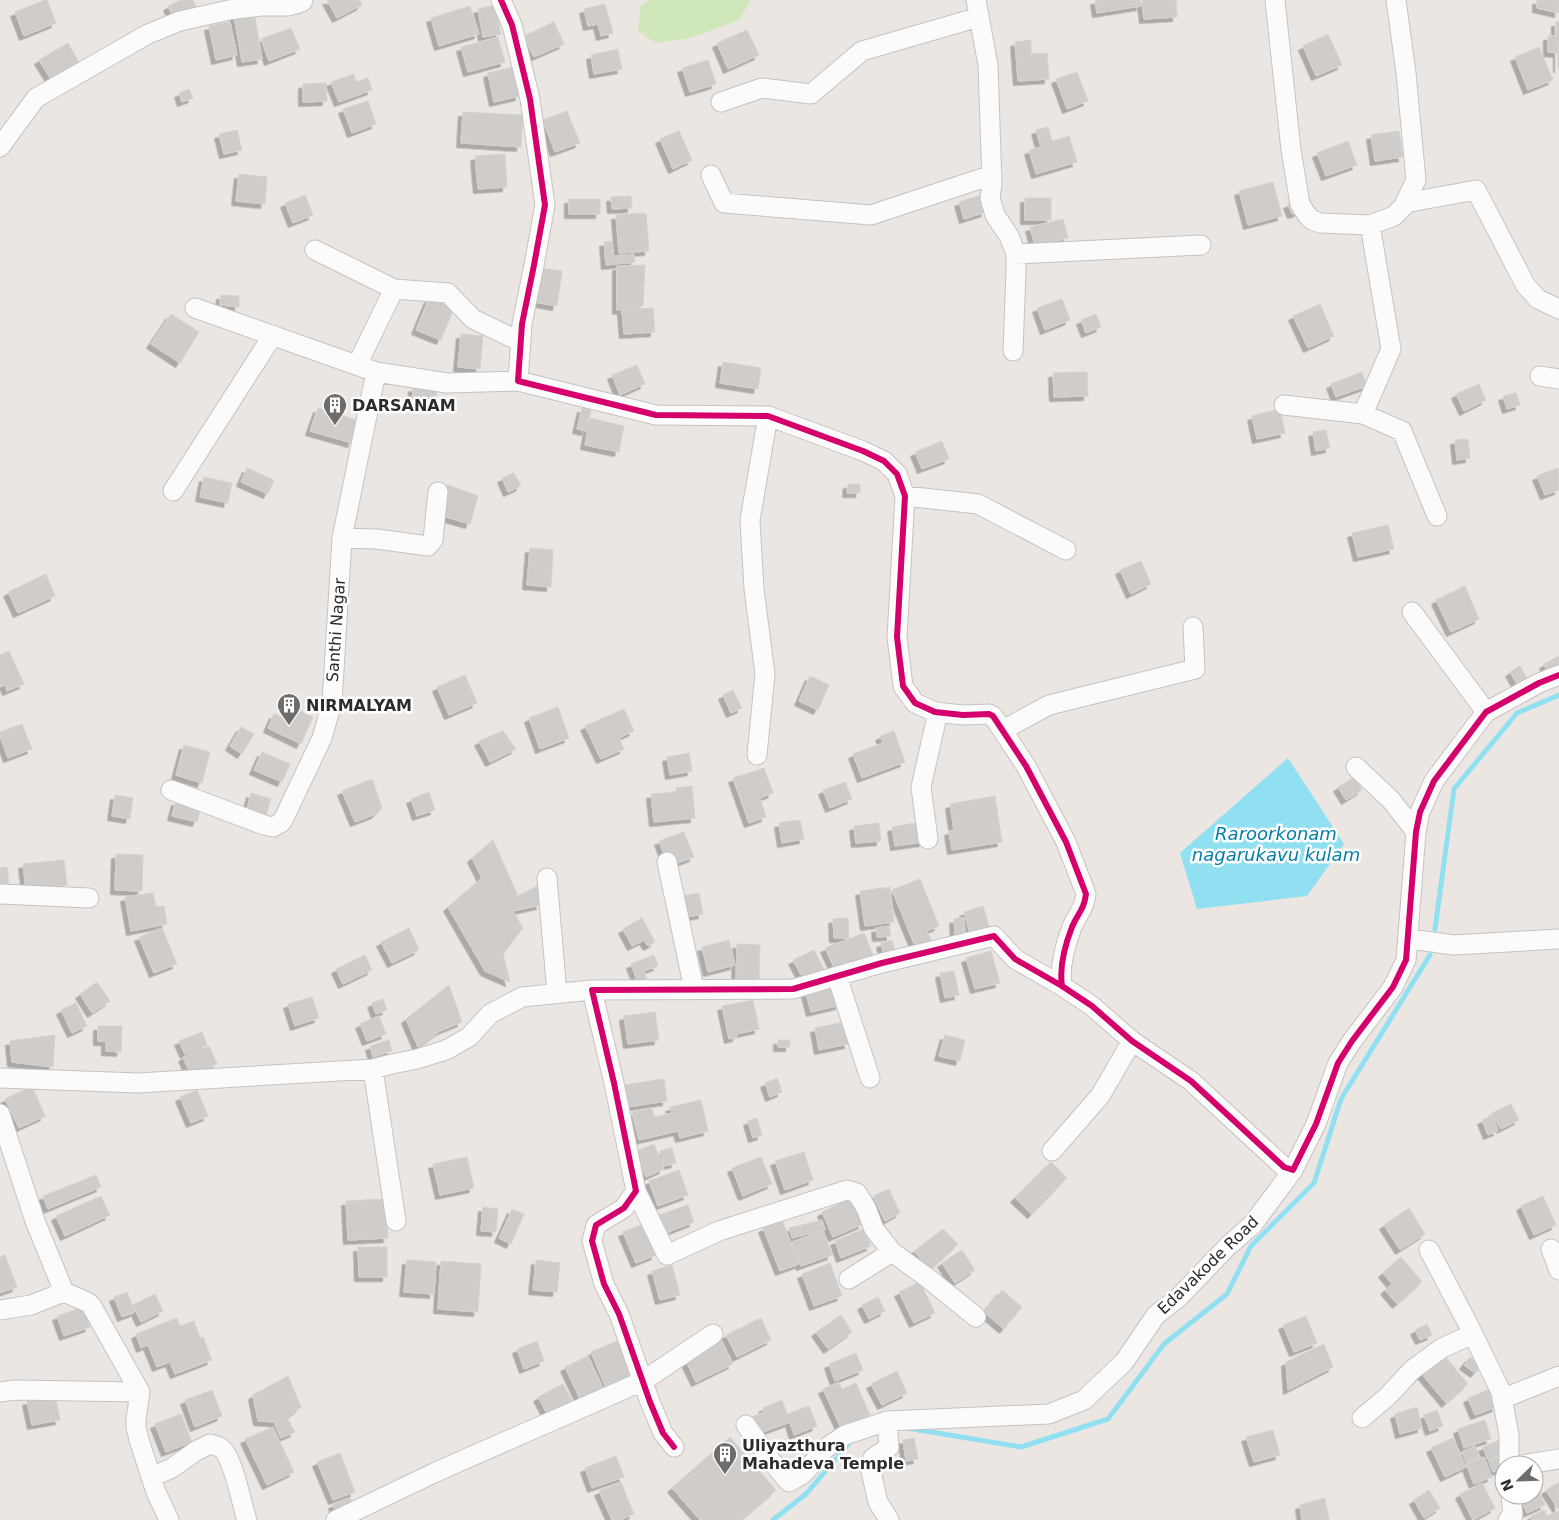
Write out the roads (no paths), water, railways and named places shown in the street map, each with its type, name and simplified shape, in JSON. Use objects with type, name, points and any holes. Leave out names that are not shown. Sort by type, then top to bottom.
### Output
[{"type":"street","points":[[0,147],[36,98],[148,34],[180,21],[229,10],[261,6],[289,6],[304,0]]},
{"type":"street","points":[[501,0],[512,25],[530,99],[545,205],[522,324],[518,381]]},
{"type":"street","points":[[1275,0],[1290,150],[1300,204],[1306,215],[1320,223],[1370,225],[1394,216],[1400,211],[1416,180],[1406,73],[1396,0]]},
{"type":"street","points":[[720,102],[762,88],[811,94],[862,51],[978,9],[988,65],[992,175],[990,198],[996,215],[1009,236],[1016,254],[1013,352]]},
{"type":"street","points":[[711,175],[724,203],[871,215],[992,175]]},
{"type":"street","points":[[1405,203],[1476,190],[1526,286],[1538,299],[1559,309]]},
{"type":"street","points":[[1363,414],[1391,349],[1370,225]]},
{"type":"street","points":[[1016,254],[1201,245]]},
{"type":"street","points":[[315,250],[394,289],[448,293],[473,319],[520,342]]},
{"type":"street","points":[[357,365],[394,289]]},
{"type":"street","points":[[195,308],[376,372],[447,384],[518,381],[656,415],[768,416],[863,451],[884,461],[897,474],[906,496],[897,637],[903,686],[915,703],[938,712],[963,715],[989,714],[996,719],[1026,766],[1066,842],[1086,894],[1081,912],[1072,926],[1062,962],[1060,974],[1062,986]]},
{"type":"street","points":[[173,491],[273,335]]},
{"type":"street","name":"Santhi Nagar","points":[[171,790],[264,825],[273,827],[282,822],[322,738],[332,703],[342,538],[376,372]]},
{"type":"street","points":[[1540,376],[1559,379]]},
{"type":"street","points":[[1284,405],[1363,414],[1402,431],[1436,516]]},
{"type":"street","points":[[757,755],[764,674],[754,589],[750,520],[768,416]]},
{"type":"street","points":[[342,538],[377,539],[428,546],[434,540],[438,492]]},
{"type":"street","points":[[906,496],[978,504],[1066,550]]},
{"type":"street","points":[[1412,612],[1486,712],[1559,675]]},
{"type":"street","points":[[1003,730],[1049,705],[1195,669],[1193,626]]},
{"type":"street","points":[[928,839],[922,787],[938,712]]},
{"type":"street","name":"Edavakode Road","points":[[746,1425],[772,1462],[790,1482],[803,1474],[826,1448],[845,1435],[887,1424],[1049,1414],[1084,1400],[1124,1362],[1156,1315],[1178,1298],[1228,1246],[1253,1224],[1293,1170],[1316,1124],[1338,1063],[1352,1040],[1393,987],[1406,960],[1413,852],[1420,812],[1434,781],[1486,712]]},
{"type":"street","points":[[1356,767],[1391,800],[1416,832]]},
{"type":"street","points":[[667,862],[694,989]]},
{"type":"street","points":[[547,878],[557,993]]},
{"type":"street","points":[[0,894],[89,898]]},
{"type":"street","points":[[0,1078],[138,1083],[373,1069],[446,1050],[469,1036],[490,1014],[522,997],[592,990],[793,989],[882,963],[994,936],[1015,958],[1092,1006],[1132,1041],[1191,1081],[1284,1166],[1293,1170]]},
{"type":"street","points":[[1408,939],[1454,945],[1559,939]]},
{"type":"street","points":[[837,976],[870,1078]]},
{"type":"street","points":[[592,990],[614,1083],[636,1191],[667,1255],[718,1231],[847,1190],[857,1193],[866,1208],[874,1229],[892,1252],[976,1317]]},
{"type":"street","points":[[1052,1151],[1100,1096],[1132,1041]]},
{"type":"street","points":[[373,1069],[396,1221]]},
{"type":"street","points":[[0,1114],[35,1222],[64,1292],[91,1305],[140,1392],[136,1428],[151,1477],[169,1520]]},
{"type":"street","points":[[636,1191],[624,1208],[596,1225],[592,1241],[604,1284],[619,1314],[650,1402],[664,1433],[674,1447]]},
{"type":"street","points":[[1551,1249],[1559,1270]]},
{"type":"street","points":[[1429,1250],[1501,1392],[1509,1435],[1509,1455]]},
{"type":"street","points":[[849,1279],[892,1252]]},
{"type":"street","points":[[0,1310],[31,1305],[64,1292]]},
{"type":"street","points":[[336,1520],[367,1513],[436,1472],[643,1381],[713,1334]]},
{"type":"street","points":[[1362,1418],[1387,1397],[1412,1370],[1442,1348],[1473,1334]]},
{"type":"street","points":[[1502,1399],[1559,1376]]},
{"type":"street","points":[[0,1392],[15,1390],[140,1392]]},
{"type":"street","points":[[887,1424],[890,1447],[873,1458],[870,1467],[878,1502],[889,1520]]},
{"type":"street","points":[[151,1477],[172,1468],[196,1451],[210,1444],[222,1448],[228,1457],[248,1520]]},
{"type":"street","points":[[1544,1461],[1559,1459]]},
{"type":"street","points":[[1508,1520],[1513,1515],[1512,1505]]},
{"type":"water","name":"Raroorkonam nagarukavu kulam","points":[[1288,758],[1344,844],[1307,896],[1197,909],[1180,853]]},
{"type":"waterway","points":[[1435,929],[1454,789],[1517,713],[1559,695]]},
{"type":"waterway","points":[[907,1428],[1021,1447],[1108,1419],[1164,1344],[1227,1294],[1251,1246],[1314,1183],[1341,1099],[1430,955]]},
{"type":"waterway","points":[[773,1520],[806,1494],[852,1440]]},
{"type":"place","name":"DARSANAM","points":[[335,426]]},
{"type":"place","name":"NIRMALYAM","points":[[289,726]]},
{"type":"place","name":"Uliyazthura Mahadeva Temple","points":[[725,1475]]}]
